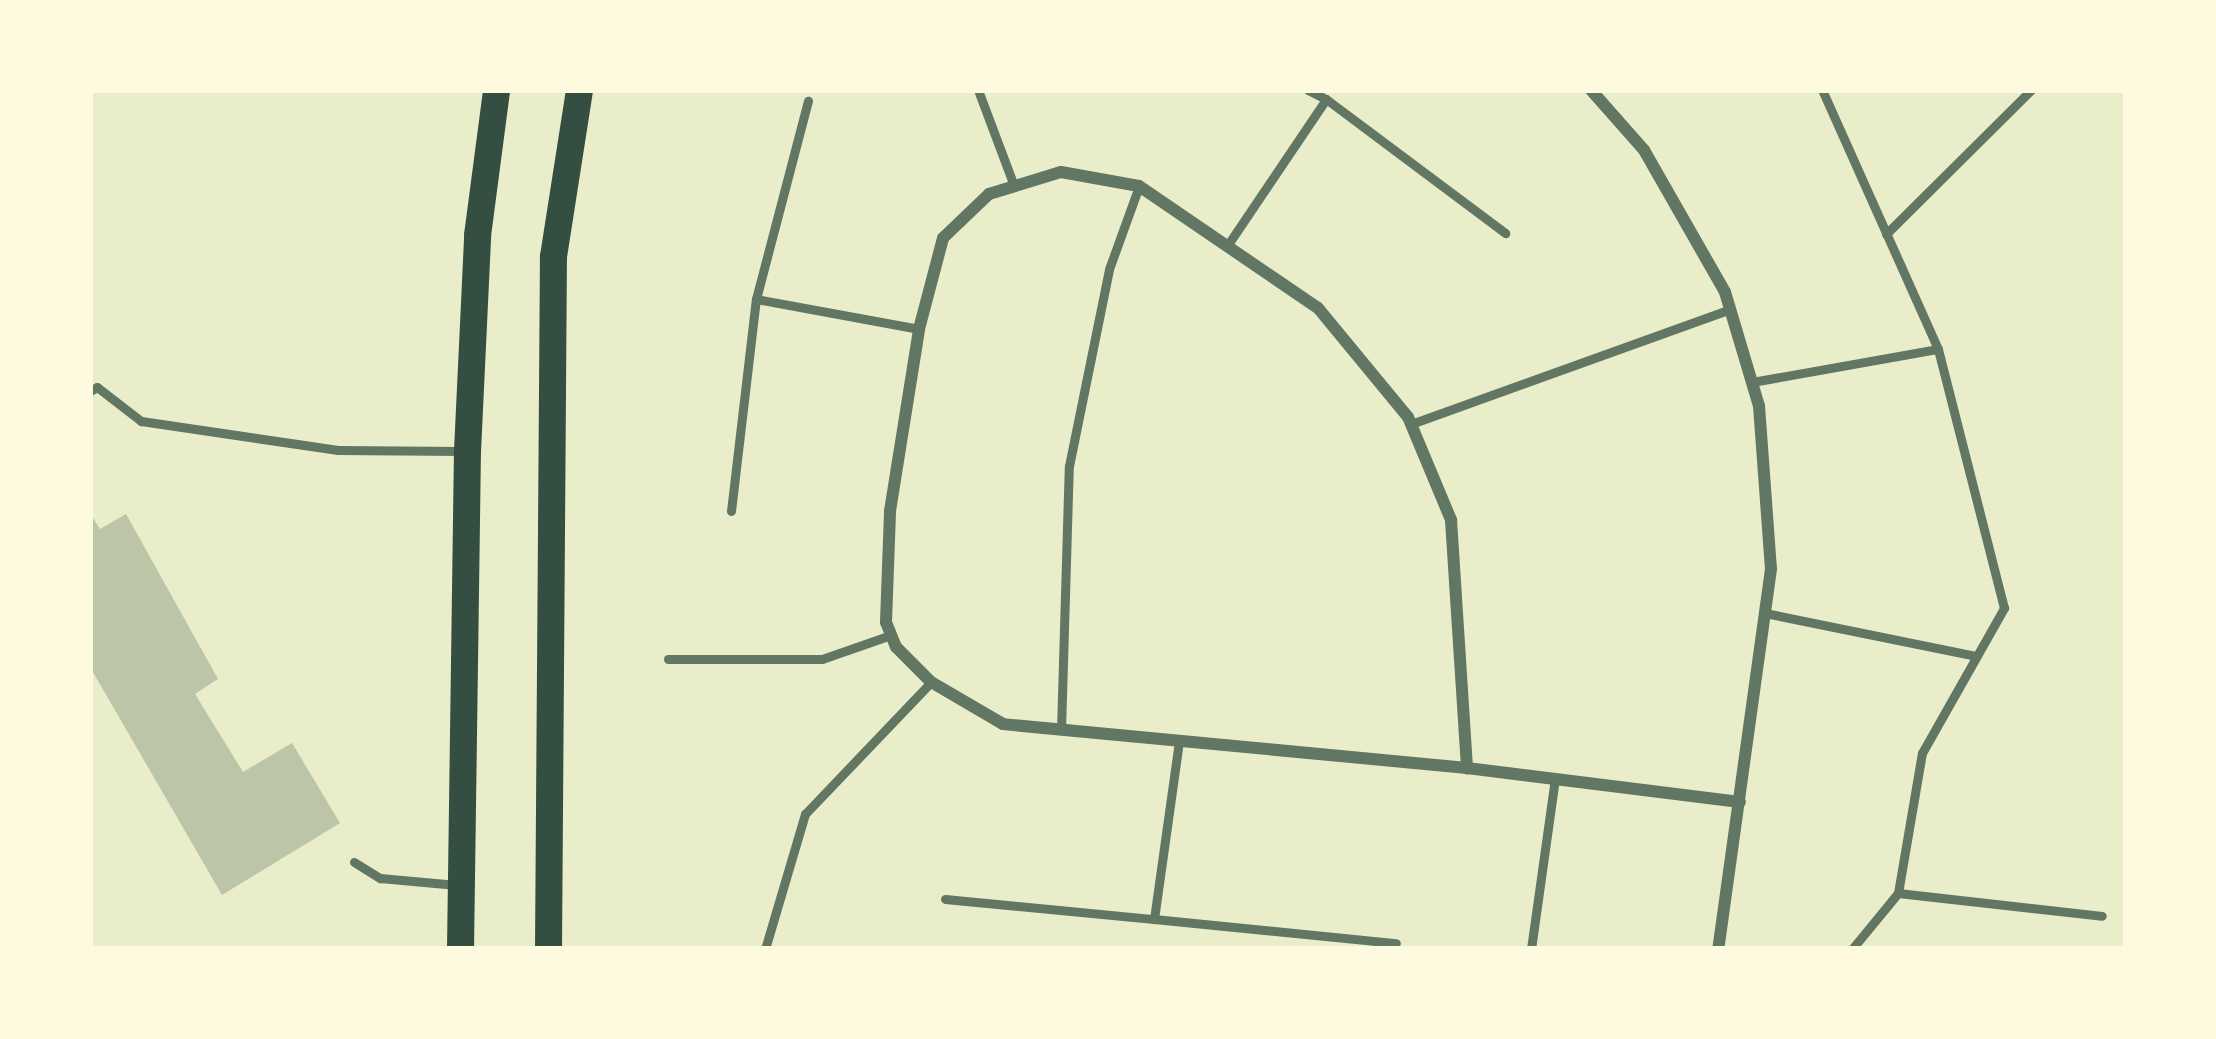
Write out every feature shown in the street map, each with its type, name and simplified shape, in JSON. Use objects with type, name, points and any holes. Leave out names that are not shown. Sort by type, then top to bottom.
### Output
[{"type":"main road","points":[[460,949],[467,451],[477,236],[496,90]]},
{"type":"main road","points":[[548,949],[553,256],[579,90]]},
{"type":"street","points":[[1591,90],[1644,150],[1730,309],[1752,382],[1771,490],[1765,613],[1718,949]]},
{"type":"street","points":[[1467,768],[1451,520],[1411,424],[1318,308],[1139,186],[1061,172],[988,194],[944,238],[919,329],[890,511],[891,635],[931,682],[1003,724],[1467,768],[1740,802]]},
{"type":"lane","points":[[979,90],[1014,186]]},
{"type":"lane","points":[[1308,90],[1505,233]]},
{"type":"lane","points":[[1822,90],[1938,349],[2004,608],[1922,753],[1898,893],[1852,949]]},
{"type":"lane","points":[[1886,234],[2031,90]]},
{"type":"lane","points":[[1228,246],[1326,100]]},
{"type":"lane","points":[[730,511],[756,299],[808,101]]},
{"type":"lane","points":[[1061,730],[1069,466],[1109,269],[1139,186]]},
{"type":"lane","points":[[756,299],[919,329]]},
{"type":"lane","points":[[1411,424],[1730,309]]},
{"type":"lane","points":[[1752,382],[1938,349]]},
{"type":"lane","points":[[90,391],[97,387],[141,421],[338,450],[467,451]]},
{"type":"lane","points":[[1765,613],[1977,656]]},
{"type":"lane","points":[[668,659],[822,659],[891,635]]},
{"type":"lane","points":[[765,949],[805,814],[931,682]]},
{"type":"lane","points":[[1154,919],[1179,741]]},
{"type":"lane","points":[[1531,949],[1556,779]]},
{"type":"lane","points":[[354,862],[380,878],[461,885]]},
{"type":"lane","points":[[1898,893],[2102,916]]},
{"type":"lane","points":[[945,899],[1396,944]]},
{"type":"building","points":[[90,513],[100,529],[126,514],[218,679],[195,694],[243,772],[292,743],[340,823],[222,895],[90,667]]}]
